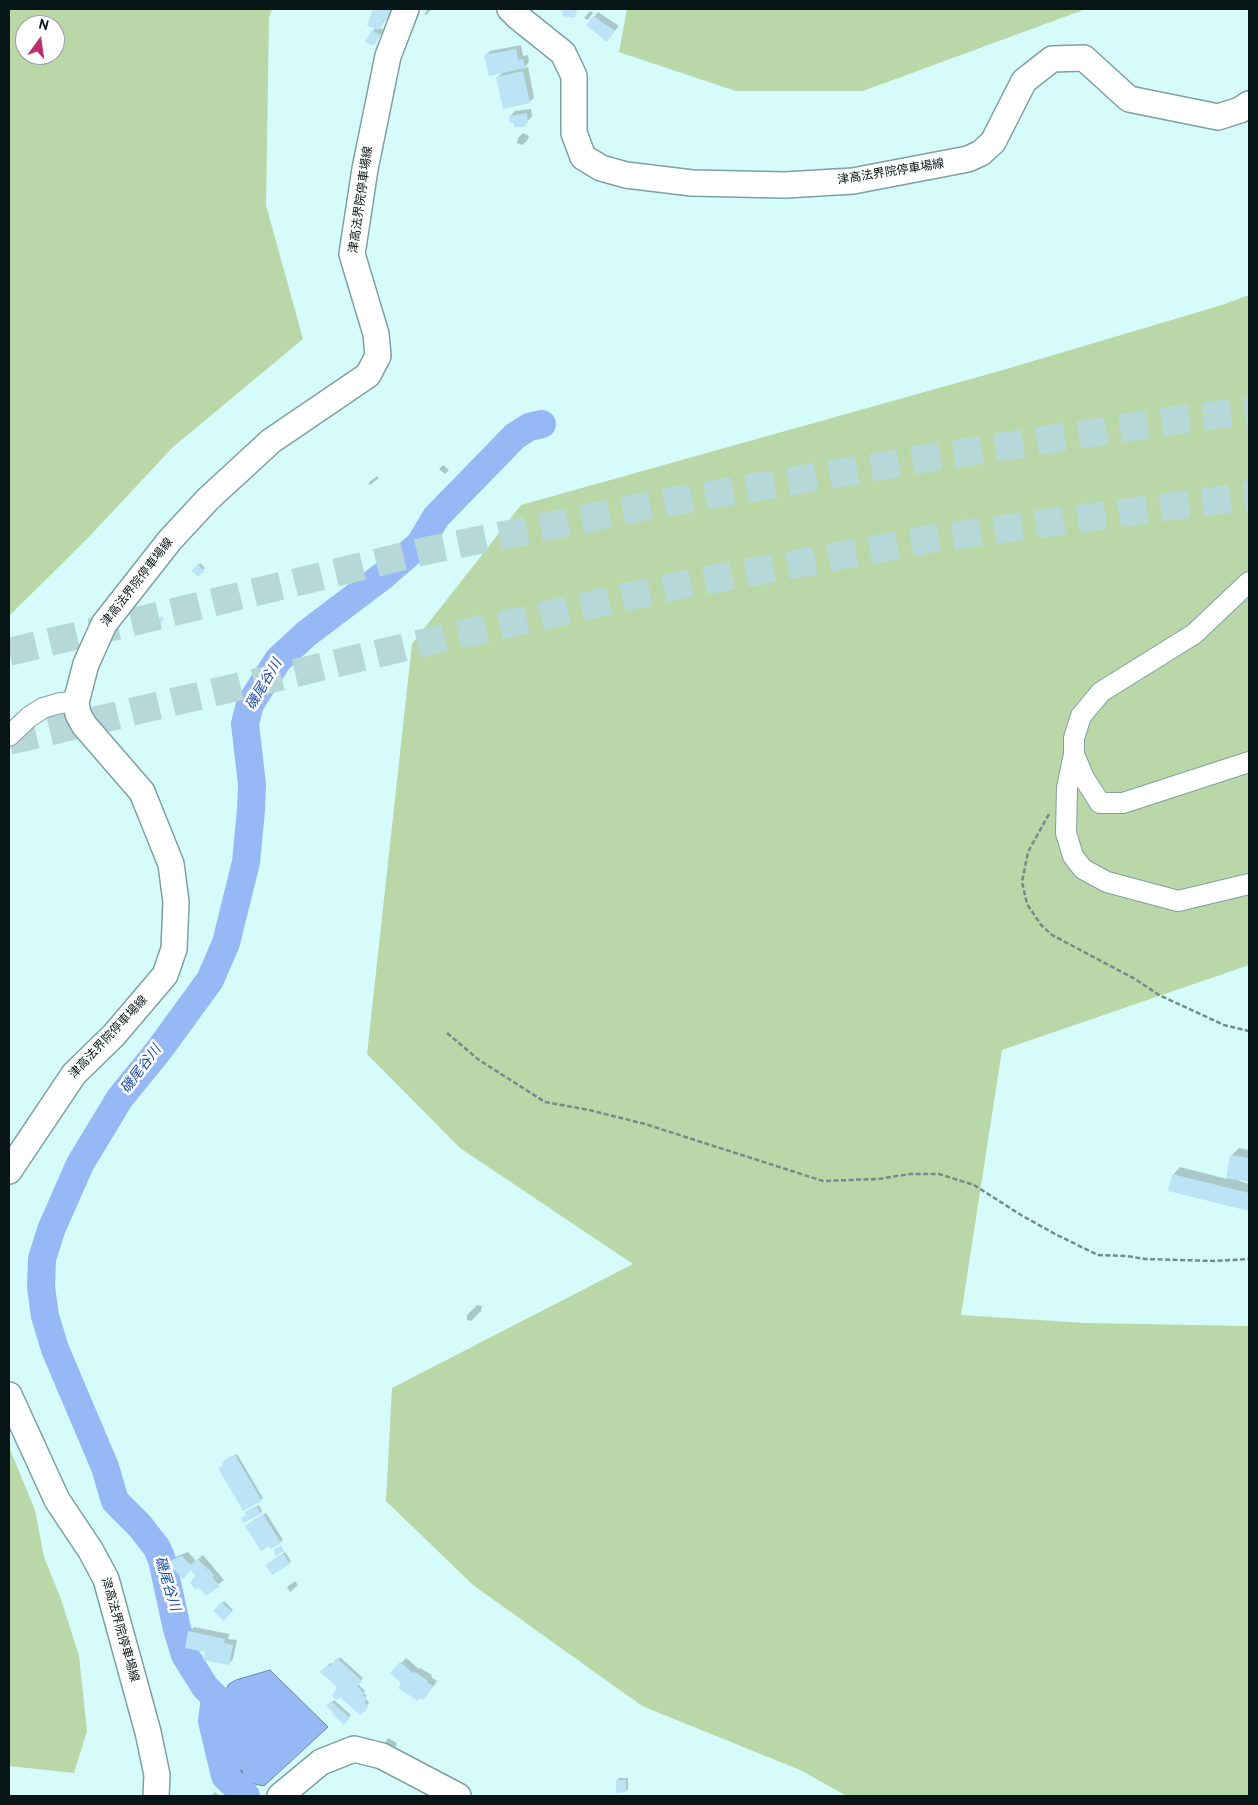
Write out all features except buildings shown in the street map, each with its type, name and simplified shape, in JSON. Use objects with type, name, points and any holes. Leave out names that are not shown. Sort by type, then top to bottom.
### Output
[{"type":"main road","name":"津高法界院停車場線","points":[[9,1172],[74,1074],[114,1035],[165,975],[174,950],[176,902],[171,864],[142,792],[84,725],[78,714],[76,702],[86,664],[104,624],[170,540],[208,499],[271,441],[368,375],[378,356],[376,334],[352,254],[365,168],[388,56],[406,9]]},
{"type":"main road","name":"津高法界院停車場線","points":[[510,9],[563,53],[574,76],[574,133],[583,157],[601,168],[636,176],[692,183],[785,186],[853,181],[968,159],[981,153],[992,142],[1024,82],[1052,60],[1084,58],[1129,99],[1218,117],[1240,110],[1249,104]]},
{"type":"main road","name":"津高法界院停車場線","points":[[9,1395],[57,1500],[91,1551],[106,1579],[158,1775],[156,1796]]},
{"type":"main road","points":[[280,1796],[321,1762],[354,1749],[382,1756],[458,1796]]},
{"type":"street","points":[[1249,582],[1194,634],[1101,692],[1081,716],[1074,738],[1074,754],[1067,788],[1066,833],[1074,856],[1083,869],[1107,882],[1178,901],[1249,884]]},
{"type":"street","points":[[9,736],[29,717],[43,708],[60,703],[76,702]]},
{"type":"street","points":[[1074,754],[1084,778],[1100,803],[1123,803],[1249,762]]},
{"type":"path","points":[[1067,788],[1042,824],[1028,852],[1022,882],[1027,904],[1041,925],[1052,935],[1135,979],[1159,995],[1224,1025],[1249,1031]]},
{"type":"path","points":[[446,1033],[479,1060],[545,1102],[589,1110],[645,1124],[823,1180],[878,1179],[910,1174],[939,1174],[974,1185],[1021,1215],[1098,1255],[1145,1259],[1216,1261],[1249,1259]]},
{"type":"green space","points":[[9,9],[272,9],[269,18],[266,205],[303,339],[173,447],[87,539],[9,616]]},
{"type":"green space","points":[[627,9],[1086,9],[863,91],[736,91],[619,52]]},
{"type":"green space","points":[[1249,295],[1249,965],[1002,1050],[961,1315],[1085,1323],[1249,1326],[1249,1796],[847,1796],[800,1770],[642,1706],[473,1585],[386,1501],[392,1388],[633,1264],[460,1148],[367,1054],[412,644],[521,505],[1003,370],[1222,305]]},
{"type":"green space","points":[[9,1447],[35,1510],[44,1557],[61,1599],[79,1656],[87,1731],[74,1773],[9,1766]]},
{"type":"water","points":[[270,1670],[328,1727],[264,1786],[240,1781],[227,1732],[223,1707],[224,1692],[229,1684],[236,1680]]},
{"type":"waterway","name":"磯尾谷川","points":[[246,1796],[225,1776],[212,1721],[215,1697],[205,1687],[185,1655],[177,1629],[162,1560],[157,1548],[140,1526],[115,1501],[105,1467],[55,1349],[45,1316],[41,1287],[42,1259],[51,1230],[80,1164],[120,1098],[159,1050],[210,980],[226,943],[246,862],[252,784],[245,724],[250,704],[278,660],[306,634],[384,575],[420,544],[436,517],[515,436],[529,427],[542,424]]},
{"type":"waterway","points":[[229,1780],[241,1772]]},
{"type":"tunnel","points":[[9,652],[425,551],[668,502],[934,457],[1249,411]]},
{"type":"tunnel","points":[[9,741],[439,639],[676,586],[942,537],[1249,496]]}]
